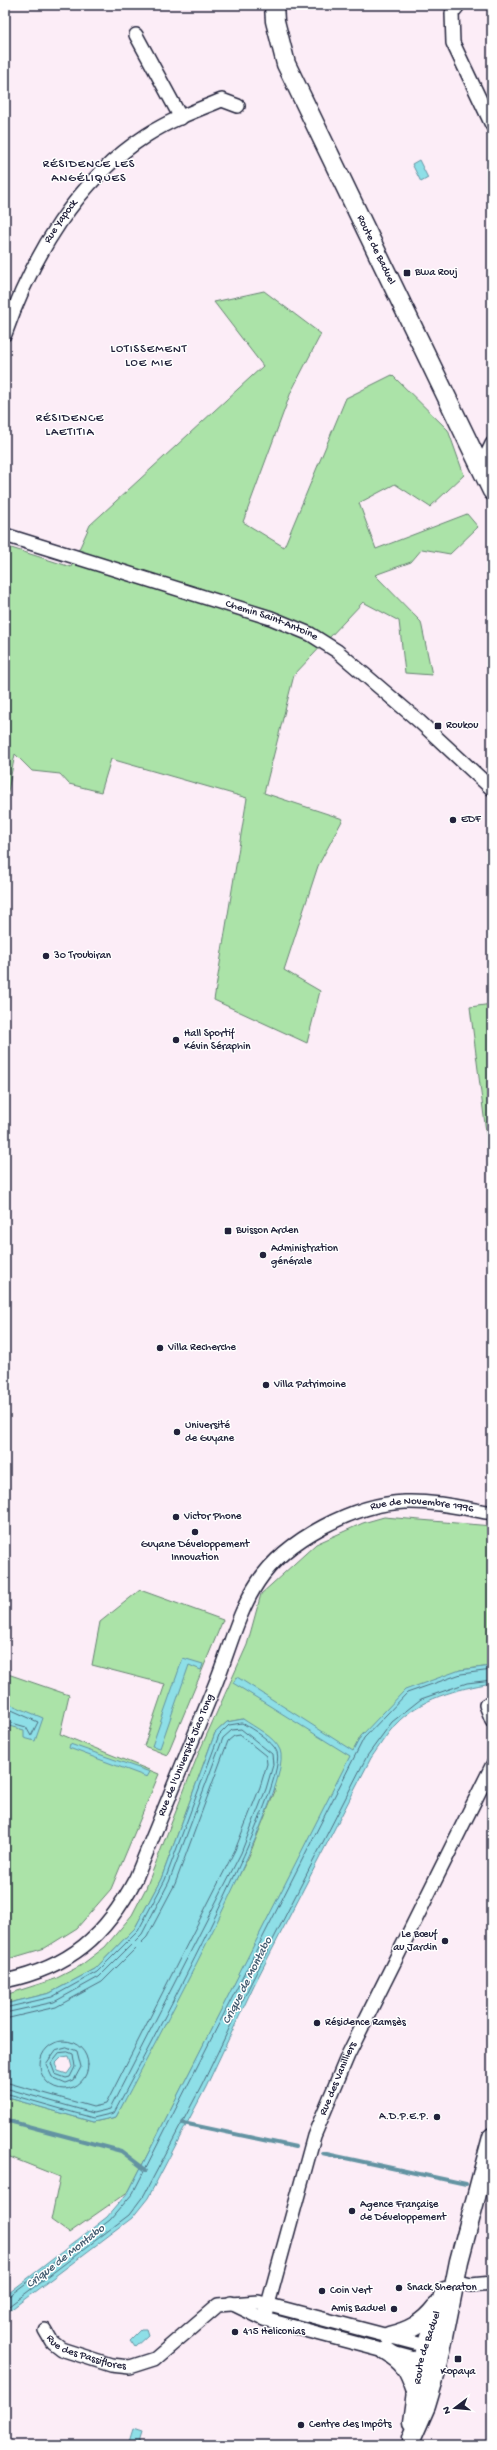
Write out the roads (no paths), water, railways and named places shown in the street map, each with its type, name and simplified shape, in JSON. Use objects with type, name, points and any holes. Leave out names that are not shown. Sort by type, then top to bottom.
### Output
[{"type":"main road","name":"Route de Baduel","points":[[274,5],[275,21],[286,64],[362,226],[492,491]]},
{"type":"main road","name":"Route de Baduel","points":[[412,2442],[426,2406],[440,2358],[459,2261],[492,2137]]},
{"type":"main road","name":"Route de Baduel","points":[[412,2442],[415,2389],[422,2353],[441,2300],[459,2261]]},
{"type":"main road","points":[[415,2389],[410,2374],[402,2361],[387,2344],[427,2319],[441,2300]]},
{"type":"street","points":[[457,7],[452,13],[453,43],[492,125]]},
{"type":"street","points":[[136,35],[181,118]]},
{"type":"street","name":"Rue Yapock","points":[[5,334],[16,302],[36,259],[73,206],[113,161],[148,135],[181,118],[222,100],[238,106]]},
{"type":"street","points":[[481,467],[492,444]]},
{"type":"street","name":"Chemin Saint-Antoine","points":[[5,535],[271,618],[310,634],[352,663],[420,722],[492,789]]},
{"type":"street","name":"Rue de Novembre 1996","points":[[352,1513],[388,1504],[405,1502],[442,1504],[492,1513]]},
{"type":"street","name":"Rue de l'Université Jiao Tong","points":[[5,1982],[27,1976],[63,1961],[96,1936],[121,1907],[139,1870],[217,1681],[246,1602],[258,1581],[280,1555],[316,1530],[352,1513]]},
{"type":"street","points":[[486,1705],[492,1720]]},
{"type":"street","name":"Rue des Vanilliers","points":[[264,2319],[314,2136],[348,2055],[492,1766]]},
{"type":"street","points":[[455,2281],[471,2285],[492,2283]]},
{"type":"street","name":"Rue des Passiflores","points":[[45,2330],[52,2342],[61,2349],[112,2365],[130,2366],[155,2359],[211,2309],[218,2305],[248,2302],[268,2304],[387,2344]]},
{"type":"street","name":"Rue des Passiflores","points":[[231,2303],[264,2319],[387,2344],[440,2358]]},
{"type":"water","points":[[419,160],[428,178],[421,182],[412,164]]},
{"type":"water","points":[[183,1658],[203,1664],[201,1670],[189,1665],[160,1748],[152,1746]]},
{"type":"water","name":"Crique de Montabo","points":[[492,1666],[492,1683],[466,1688],[427,1701],[395,1725],[371,1758],[254,1985],[206,2087],[148,2198],[132,2218],[5,2314],[5,2296],[107,2217],[129,2191],[350,1756],[233,1683],[237,1677],[353,1751],[361,1736],[405,1690],[460,1670]]},
{"type":"water","points":[[5,1702],[43,1718],[35,1741],[24,1738],[24,1730],[5,1725]]},
{"type":"water","points":[[243,1719],[274,1741],[280,1750],[279,1774],[265,1816],[214,1929],[116,2117],[93,2122],[5,2097],[5,2004],[50,1993],[95,1969],[135,1928],[161,1879],[215,1733],[227,1722]],"holes":[[[69,2056],[72,2067],[67,2074],[58,2071],[55,2064],[62,2057]]]},
{"type":"water","points":[[70,1744],[150,1772],[147,1777],[69,1748]]},
{"type":"water","points":[[141,2329],[146,2329],[148,2335],[135,2347],[130,2340]]},
{"type":"water","points":[[133,2429],[142,2432],[138,2445],[128,2445]]},
{"type":"waterway","points":[[5,2120],[121,2151],[146,2170]]},
{"type":"waterway","points":[[183,2123],[296,2147]]},
{"type":"waterway","points":[[322,2153],[466,2184]]},
{"type":"place","name":"Bwa Rouj","points":[[407,273]]},
{"type":"place","name":"Roukou","points":[[438,726]]},
{"type":"place","name":"EDF","points":[[453,820]]},
{"type":"place","name":"30 Troubiran","points":[[46,956]]},
{"type":"place","name":"Hall Sportif Kévin Séraphin","points":[[176,1040]]},
{"type":"place","name":"Buisson Arden","points":[[228,1231]]},
{"type":"place","name":"Administration générale","points":[[263,1255]]},
{"type":"place","name":"Villa Recherche","points":[[160,1348]]},
{"type":"place","name":"Villa Patrimoine","points":[[266,1385]]},
{"type":"place","name":"Université de Guyane","points":[[177,1432]]},
{"type":"place","name":"Victor Phone","points":[[176,1517]]},
{"type":"place","name":"Guyane Développement Innovation","points":[[195,1532]]},
{"type":"place","name":"Le Bœuf au Jardin","points":[[445,1941]]},
{"type":"place","name":"Résidence Ramsès","points":[[317,2023]]},
{"type":"place","name":"A.D.P.E.P.","points":[[437,2117]]},
{"type":"place","name":"Agence Française de Développement","points":[[352,2211]]},
{"type":"place","name":"Snack Sheraton","points":[[399,2288]]},
{"type":"place","name":"Coin Vert","points":[[322,2291]]},
{"type":"place","name":"Amis Baduel","points":[[394,2309]]},
{"type":"place","name":"415 Heliconias","points":[[235,2332]]},
{"type":"place","name":"Kopaya","points":[[458,2359]]},
{"type":"place","name":"Centre des Impôts","points":[[301,2425]]},
{"type":"district","name":"RÉSIDENCE LES ANGÉLIQUES","points":[[89,172]]},
{"type":"district","name":"LOTISSEMENT LOE MIE","points":[[149,357]]},
{"type":"district","name":"RÉSIDENCE LAETITIA","points":[[70,426]]}]
